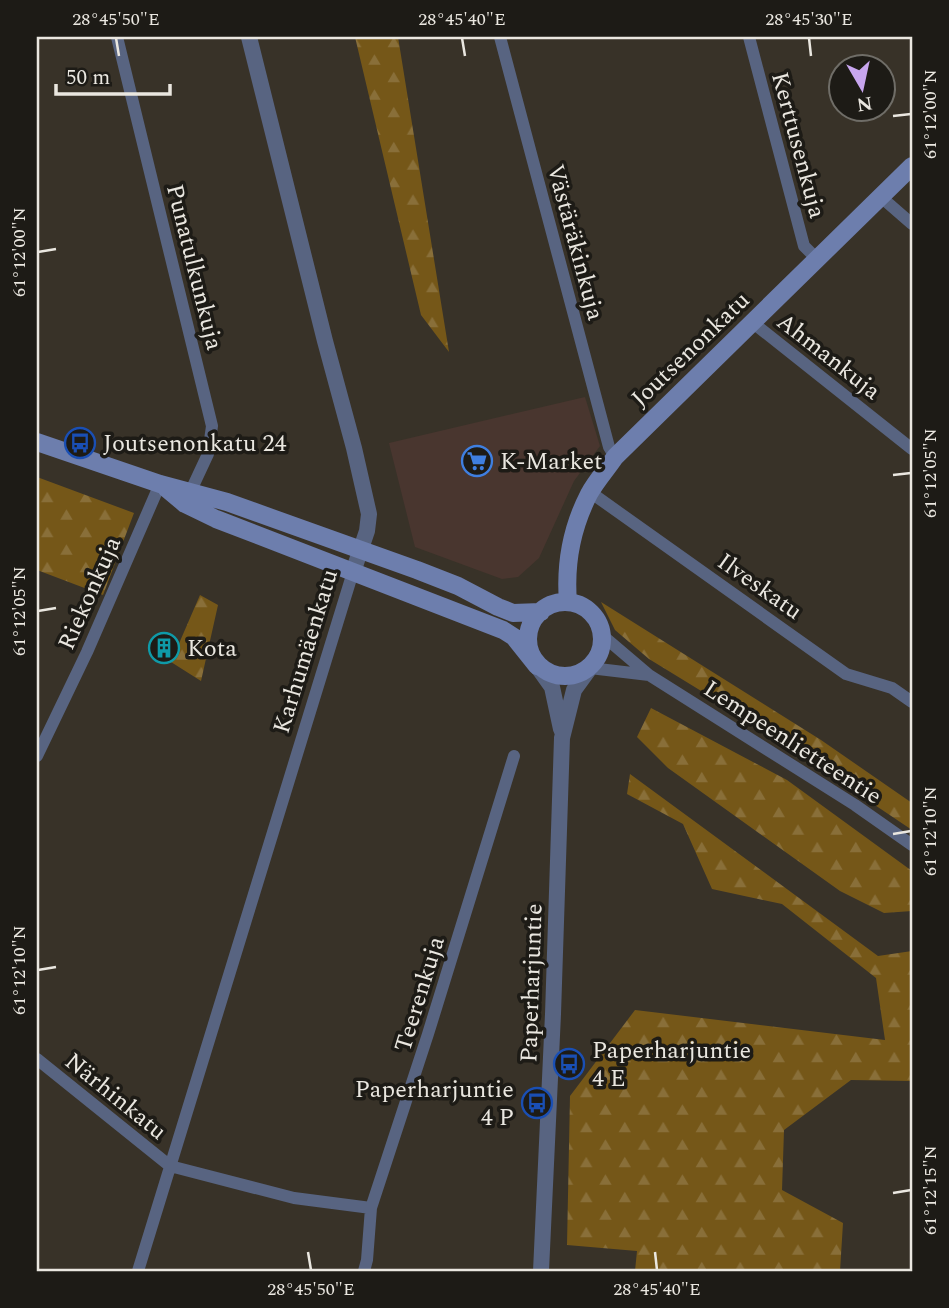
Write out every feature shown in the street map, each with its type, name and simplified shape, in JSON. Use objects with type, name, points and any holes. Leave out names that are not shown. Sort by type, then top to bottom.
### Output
[{"type":"main road","name":"Joutsenonkatu","points":[[568,602],[566,585],[570,544],[590,492],[615,457],[912,166]]},
{"type":"main road","points":[[37,442],[160,484],[187,498],[216,519],[503,630],[514,637],[537,666],[549,674],[561,677],[577,674],[590,668],[600,654],[602,635],[596,619],[589,611],[568,602],[550,605],[533,620],[528,633],[529,645],[537,666]]},
{"type":"main road","points":[[187,498],[227,502],[417,570],[458,586],[513,613],[541,612]]},
{"type":"street","name":"Punatulkunkuja","points":[[117,37],[212,426],[208,454],[187,498]]},
{"type":"street","name":"Karhumäenkatu","points":[[140,1271],[353,572],[368,531],[369,514],[354,448],[249,37]]},
{"type":"street","name":"Västäräkinkuja","points":[[500,37],[609,447],[615,457]]},
{"type":"street","name":"Kerttusenkuja","points":[[749,37],[804,246],[817,259]]},
{"type":"street","points":[[881,197],[912,224]]},
{"type":"street","name":"Ahmankuja","points":[[752,322],[912,449]]},
{"type":"street","name":"Riekonkuja","points":[[37,756],[87,652],[160,484]]},
{"type":"street","name":"Ilveskatu","points":[[590,492],[846,674],[892,688],[912,702]]},
{"type":"street","name":"Lempeenlietteentie","points":[[602,635],[649,675],[855,805],[912,845]]},
{"type":"street","name":"Paperharjuntie","points":[[537,666],[552,687],[562,738]]},
{"type":"street","name":"Paperharjuntie","points":[[541,1271],[562,738],[574,690],[590,668]]},
{"type":"street","name":"Lempeenlietteentie","points":[[590,668],[649,675]]},
{"type":"street","name":"Teerenkuja","points":[[364,1271],[371,1208],[429,1034],[514,755]]},
{"type":"street","name":"Närhinkatu","points":[[37,1059],[170,1166]]},
{"type":"street","points":[[170,1166],[293,1199],[371,1208]]},
{"type":"shaded area","points":[[585,397],[600,446],[574,481],[539,558],[518,577],[502,579],[415,547],[389,443]]},
{"type":"green space","points":[[355,37],[398,37],[449,352],[421,315]]},
{"type":"green space","points":[[37,477],[134,513],[103,595],[37,570]]},
{"type":"green space","points":[[200,595],[218,605],[201,681],[171,662]]},
{"type":"green space","points":[[601,602],[821,740],[912,803],[912,830],[747,719],[649,659],[615,630]]},
{"type":"green space","points":[[651,708],[787,780],[912,871],[912,911],[884,913],[840,891],[668,768],[637,737]]},
{"type":"green space","points":[[630,774],[878,956],[912,951],[912,1081],[851,1080],[784,1130],[782,1190],[843,1223],[840,1271],[635,1271],[637,1251],[567,1245],[570,1096],[635,1010],[885,1040],[876,978],[782,904],[712,889],[683,824],[627,794]]},
{"type":"place","name":"Joutsenonkatu 24","points":[[80,443]]},
{"type":"place","name":"K-Market","points":[[477,461]]},
{"type":"place","name":"Kota","points":[[164,648]]},
{"type":"place","name":"Paperharjuntie 4 E","points":[[569,1064]]},
{"type":"place","name":"Paperharjuntie 4 P","points":[[537,1103]]}]
